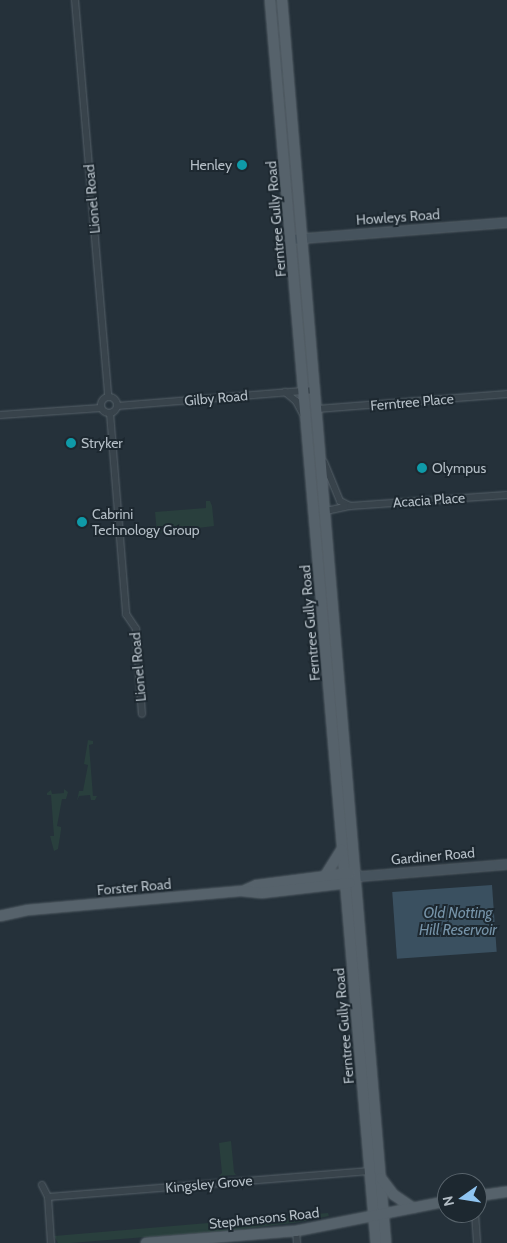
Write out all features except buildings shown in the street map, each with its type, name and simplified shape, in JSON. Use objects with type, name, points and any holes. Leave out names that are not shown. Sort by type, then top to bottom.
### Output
[{"type":"main road","name":"Ferntree Gully Road","points":[[270,0],[297,238]]},
{"type":"main road","name":"Ferntree Gully Road","points":[[282,0],[297,238],[310,390],[308,434],[346,903],[359,975]]},
{"type":"main road","name":"Ferntree Gully Road","points":[[310,390],[317,409],[357,877],[359,975],[371,1118],[381,1178],[376,1243]]},
{"type":"main road","points":[[328,681],[340,679]]},
{"type":"main road","points":[[342,848],[323,882],[346,903]]},
{"type":"main road","name":"Forster Road","points":[[0,916],[28,910],[242,891],[262,893],[357,877]]},
{"type":"main road","name":"Forster Road","points":[[0,909],[28,910]]},
{"type":"main road","name":"Ferntree Gully Road","points":[[371,1118],[370,1171],[386,1243]]},
{"type":"main road","points":[[381,1178],[394,1195],[413,1208]]},
{"type":"main road","points":[[487,1195],[507,1192]]},
{"type":"main road","name":"Stephensons Road","points":[[146,1243],[296,1231],[437,1203]]},
{"type":"street","name":"Lionel Road","points":[[75,0],[108,398]]},
{"type":"street","name":"Howleys Road","points":[[297,238],[507,222]]},
{"type":"street","name":"Gilby Road","points":[[117,406],[310,390]]},
{"type":"street","points":[[285,392],[296,401],[302,412],[308,434]]},
{"type":"street","name":"Ferntree Place","points":[[317,409],[507,394]]},
{"type":"street","points":[[108,398],[116,401],[115,411],[110,413],[104,412],[101,408],[103,400],[108,398]]},
{"type":"street","points":[[0,415],[101,408]]},
{"type":"street","name":"Lionel Road","points":[[110,413],[126,614],[136,629],[142,714]]},
{"type":"street","points":[[321,455],[340,501],[350,506]]},
{"type":"street","name":"Acacia Place","points":[[326,510],[350,506],[507,495]]},
{"type":"street","name":"Gardiner Road","points":[[357,877],[507,864]]},
{"type":"street","name":"Kingsley Grove","points":[[48,1196],[370,1171]]},
{"type":"street","points":[[42,1185],[48,1196],[51,1243]]},
{"type":"street","points":[[476,1223],[477,1243]]},
{"type":"street","points":[[296,1231],[297,1243]]},
{"type":"green space","points":[[206,501],[210,501],[212,506],[214,526],[157,533],[155,512],[206,508]]},
{"type":"green space","points":[[88,740],[93,741],[93,744],[89,745],[93,796],[97,796],[95,800],[91,800],[90,795],[79,796],[77,801],[79,791],[83,791],[88,765],[84,764]]},
{"type":"green space","points":[[64,789],[68,792],[66,799],[62,799],[57,826],[61,827],[61,830],[58,849],[54,851],[50,836],[54,836],[51,795],[47,795],[47,793],[51,790],[52,794],[64,793]]},
{"type":"green space","points":[[231,1141],[234,1172],[236,1175],[219,1176],[222,1173],[219,1143]]},
{"type":"green space","points":[[328,1213],[329,1216],[300,1222],[235,1230],[70,1243],[58,1243],[54,1236]]},
{"type":"water","name":"Old Notting Hill Reservoir","points":[[492,885],[497,952],[397,959],[392,892]]},
{"type":"place","name":"Henley","points":[[242,165]]},
{"type":"place","name":"Stryker","points":[[71,443]]},
{"type":"place","name":"Olympus","points":[[422,468]]},
{"type":"place","name":"Cabrini Technology Group","points":[[82,522]]}]
